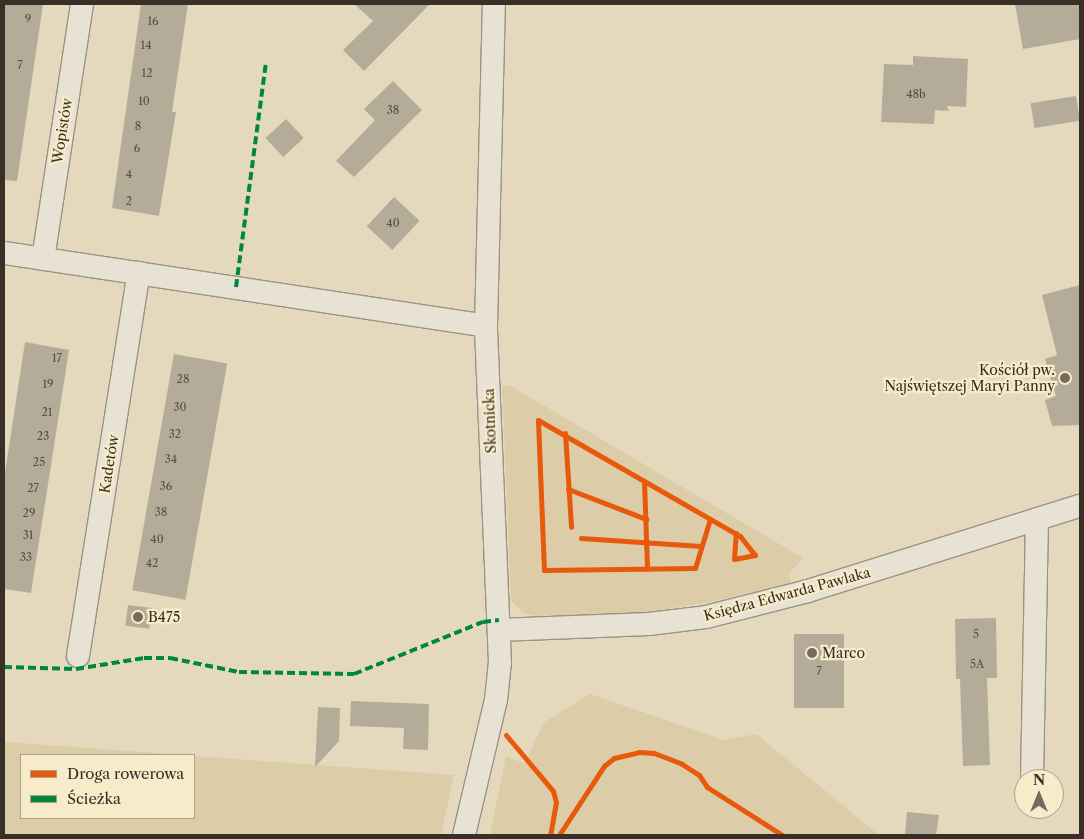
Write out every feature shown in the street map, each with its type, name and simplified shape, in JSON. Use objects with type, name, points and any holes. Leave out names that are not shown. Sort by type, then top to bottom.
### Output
[{"type":"street","name":"Wopistów","points":[[43,259],[82,4]]},
{"type":"street","name":"Skotnicka","points":[[464,835],[496,700],[500,630],[486,326],[494,4]]},
{"type":"street","points":[[4,252],[486,326]]},
{"type":"street","name":"Kadetów","points":[[78,656],[140,273]]},
{"type":"street","name":"Księdza Edwarda Pawlaka","points":[[500,630],[649,624],[706,617],[808,591],[1080,506]]},
{"type":"street","points":[[1032,769],[1037,520]]},
{"type":"shaded area","points":[[509,385],[803,558],[789,574],[791,583],[711,602],[635,614],[537,616],[523,613],[511,600],[502,386]]},
{"type":"shaded area","points":[[590,694],[724,740],[756,734],[879,835],[490,835],[506,756],[525,764],[543,723]]},
{"type":"shaded area","points":[[4,742],[170,754],[20,754],[20,819],[195,819],[195,756],[454,775],[441,835],[4,835]]},
{"type":"building","points":[[4,4],[43,4],[17,181],[4,180]]},
{"type":"building","points":[[141,4],[188,4],[172,112],[176,112],[159,216],[112,208]]},
{"type":"building","points":[[354,4],[430,4],[364,71],[343,50],[373,21]]},
{"type":"building","points":[[1015,4],[1080,4],[1080,39],[1023,49]]},
{"type":"building","points":[[913,56],[968,59],[966,107],[947,106],[949,111],[935,110],[934,124],[881,122],[884,64],[913,65]]},
{"type":"building","points":[[393,81],[422,110],[354,177],[336,161],[375,120],[364,109]]},
{"type":"building","points":[[1076,96],[1080,121],[1034,128],[1031,103]]},
{"type":"building","points":[[286,119],[304,138],[283,157],[266,138]]},
{"type":"building","points":[[394,197],[420,221],[392,250],[367,226]]},
{"type":"building","name":"Kościół pw. Najświętszej Maryi Panny","points":[[1080,285],[1080,425],[1052,426],[1045,400],[1056,396],[1045,359],[1057,355],[1042,295]]},
{"type":"building","points":[[25,342],[69,350],[31,593],[4,589],[4,479]]},
{"type":"building","points":[[174,354],[227,363],[186,600],[132,590]]},
{"type":"building","name":"B475","points":[[128,605],[152,608],[149,629],[125,626]]},
{"type":"building","points":[[996,618],[997,678],[987,678],[990,765],[963,766],[960,679],[956,679],[955,619]]},
{"type":"building","points":[[794,634],[844,634],[844,708],[794,708]]},
{"type":"building","points":[[351,701],[429,704],[428,750],[403,749],[404,728],[350,726]]},
{"type":"building","points":[[318,707],[340,708],[339,741],[315,767]]},
{"type":"building","points":[[907,812],[939,815],[936,835],[905,835]]},
{"type":"marked path","points":[[236,287],[266,61]]},
{"type":"marked path","points":[[4,667],[76,669],[144,658],[170,658],[239,672],[354,674],[483,622],[499,620]]},
{"type":"cycle path","points":[[710,519],[695,568],[544,570],[538,420],[740,536],[755,555],[734,559],[736,533]]},
{"type":"cycle path","points":[[565,433],[571,527]]},
{"type":"cycle path","points":[[644,481],[647,569]]},
{"type":"cycle path","points":[[568,489],[646,519]]},
{"type":"cycle path","points":[[581,538],[701,546]]},
{"type":"cycle path","points":[[506,735],[553,791],[556,802],[550,835]]},
{"type":"cycle path","points":[[559,835],[604,766],[614,758],[639,752],[654,753],[682,764],[699,775],[707,787],[782,835]]},
{"type":"place","name":"Kościół pw. Najświętszej Maryi Panny","points":[[1065,378]]},
{"type":"place","name":"B475","points":[[138,617]]},
{"type":"place","name":"Marco","points":[[812,653]]}]
